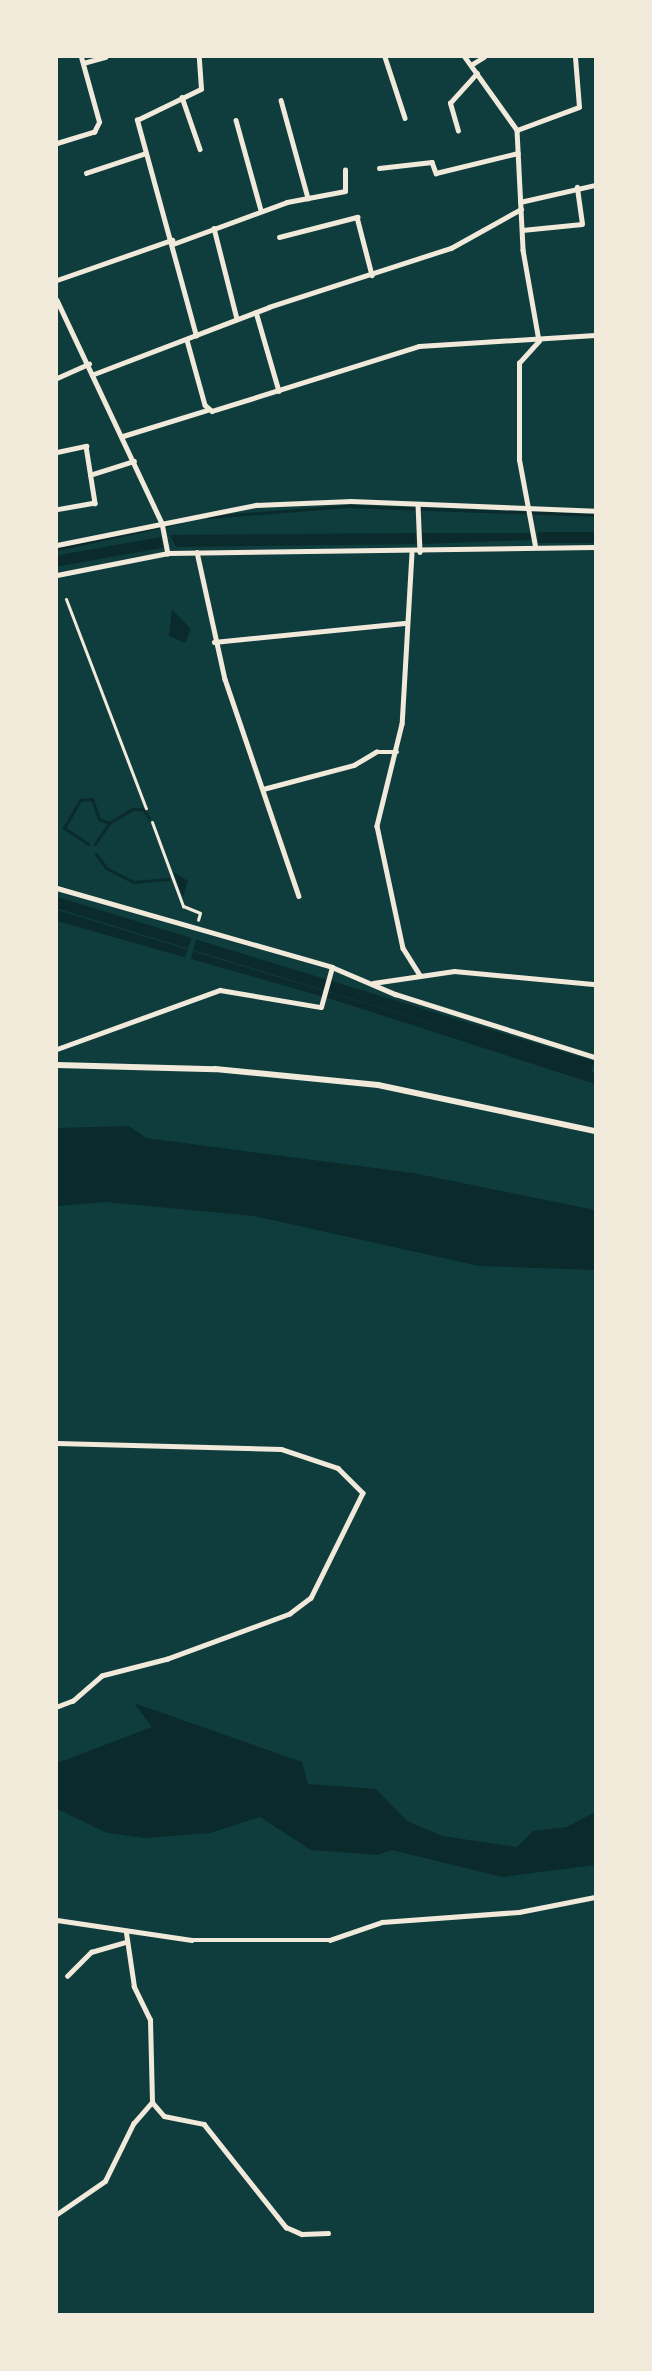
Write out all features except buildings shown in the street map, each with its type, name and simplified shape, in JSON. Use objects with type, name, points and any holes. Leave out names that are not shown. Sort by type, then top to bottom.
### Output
[{"type":"main road","points":[[57,1065],[215,1069],[378,1085],[595,1131]]},
{"type":"street","points":[[57,143],[94,132],[99,122],[81,57]]},
{"type":"street","points":[[83,63],[105,57]]},
{"type":"street","points":[[196,336],[173,242],[143,154],[137,120],[201,89],[199,57]]},
{"type":"street","points":[[385,57],[405,118]]},
{"type":"street","points":[[465,57],[517,130],[522,230],[539,341]]},
{"type":"street","points":[[471,64],[484,57]]},
{"type":"street","points":[[517,130],[579,107],[575,57]]},
{"type":"street","points":[[458,130],[450,103],[477,73]]},
{"type":"street","points":[[182,97],[200,149]]},
{"type":"street","points":[[281,100],[308,198]]},
{"type":"street","points":[[236,120],[261,210]]},
{"type":"street","points":[[379,168],[432,162],[436,173],[518,153]]},
{"type":"street","points":[[86,174],[143,154]]},
{"type":"street","points":[[57,280],[261,210],[345,190],[345,170]]},
{"type":"street","points":[[520,202],[577,187],[595,185]]},
{"type":"street","points":[[522,230],[582,224],[577,187]]},
{"type":"street","points":[[94,374],[256,312],[451,248],[521,208]]},
{"type":"street","points":[[279,237],[357,217],[372,275]]},
{"type":"street","points":[[214,228],[237,319]]},
{"type":"street","points":[[57,300],[123,436],[162,525],[168,551]]},
{"type":"street","points":[[256,312],[279,391]]},
{"type":"street","points":[[123,436],[279,391],[419,346],[539,341],[595,335]]},
{"type":"street","points":[[187,340],[207,410]]},
{"type":"street","points":[[535,546],[531,510],[519,460],[519,363],[539,341]]},
{"type":"street","points":[[57,378],[89,364]]},
{"type":"street","points":[[57,452],[86,446],[95,503],[57,510]]},
{"type":"street","points":[[90,475],[134,461]]},
{"type":"street","points":[[418,504],[420,552]]},
{"type":"street","points":[[57,545],[256,506],[418,504],[595,511]]},
{"type":"street","points":[[57,575],[168,551],[412,553],[535,546],[595,547]]},
{"type":"street","points":[[197,552],[214,642],[300,896]]},
{"type":"street","points":[[412,553],[404,623],[407,656],[397,752],[377,826],[403,948],[420,975]]},
{"type":"street","points":[[66,599],[146,808]]},
{"type":"street","points":[[214,642],[404,623]]},
{"type":"street","points":[[263,789],[354,765],[376,752],[397,752]]},
{"type":"street","points":[[152,822],[183,906],[200,913],[198,920]]},
{"type":"street","points":[[57,888],[332,967],[373,983],[595,1057]]},
{"type":"street","points":[[57,1049],[220,990],[316,1008],[322,1004],[332,967]]},
{"type":"street","points":[[373,983],[454,971],[595,984]]},
{"type":"street","points":[[57,1443],[290,1451],[338,1468],[363,1493],[311,1598],[290,1614],[168,1659],[102,1676],[73,1701],[57,1707]]},
{"type":"street","points":[[57,1920],[126,1933],[192,1940],[330,1940],[382,1922],[519,1912],[595,1897]]},
{"type":"street","points":[[126,1933],[134,1987],[150,2020],[152,2102],[164,2116],[204,2124],[286,2227],[302,2234],[328,2233]]},
{"type":"street","points":[[67,1976],[91,1953],[126,1942]]},
{"type":"street","points":[[57,2214],[105,2181],[133,2124],[152,2102]]},
{"type":"water","points":[[538,532],[595,532],[595,543],[538,543]]},
{"type":"water","points":[[416,533],[415,544],[176,547],[170,535]]},
{"type":"water","points":[[422,533],[531,533],[532,540],[423,544]]},
{"type":"water","points":[[161,537],[163,548],[59,566],[57,555]]},
{"type":"water","points":[[172,610],[191,629],[185,643],[169,636]]},
{"type":"water","points":[[173,872],[188,881],[183,897]]},
{"type":"water","points":[[57,897],[594,1061],[591,1072],[57,909]]},
{"type":"water","points":[[57,910],[595,1073],[595,1084],[328,998],[57,921]]},
{"type":"water","points":[[129,1126],[146,1138],[413,1173],[595,1210],[595,1270],[479,1266],[254,1216],[105,1202],[57,1206],[57,1128]]},
{"type":"water","points":[[134,1703],[302,1762],[308,1784],[376,1789],[407,1821],[442,1836],[517,1847],[533,1831],[567,1827],[595,1812],[595,1865],[502,1877],[392,1850],[378,1855],[311,1850],[260,1817],[210,1833],[144,1838],[107,1833],[57,1809],[57,1763],[152,1727]]},
{"type":"pier","points":[[193,934],[197,936],[190,963],[184,961]]},
{"type":"waterway","points":[[208,517],[348,506],[595,515]]},
{"type":"waterway","points":[[57,549],[181,522]]},
{"type":"waterway","points":[[88,844],[64,828],[80,800],[92,799],[99,819],[109,823]]},
{"type":"waterway","points":[[95,844],[109,823],[132,809],[143,809],[149,818]]},
{"type":"waterway","points":[[96,854],[106,868],[133,882],[168,879]]}]
